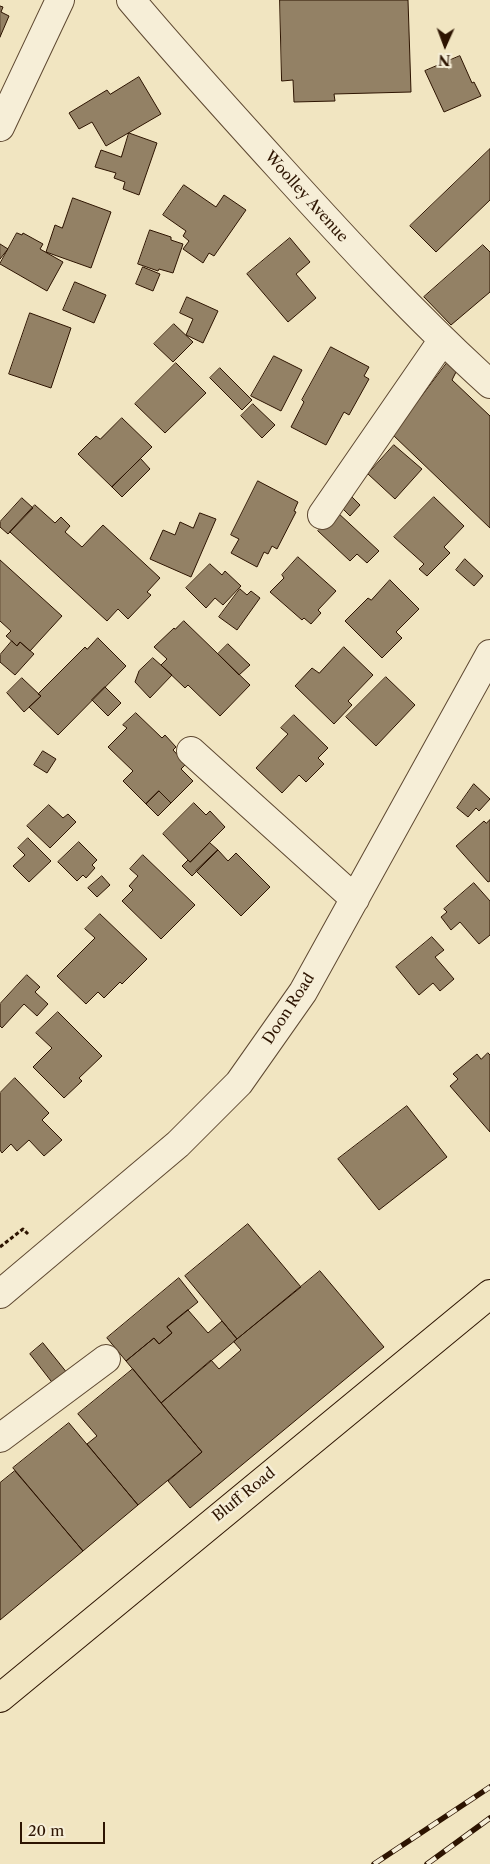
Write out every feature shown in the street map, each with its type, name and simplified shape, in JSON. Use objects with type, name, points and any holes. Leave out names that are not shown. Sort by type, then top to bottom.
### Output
[{"type":"main road","name":"Bluff Road","points":[[0,1698],[490,1294]]},
{"type":"street","points":[[0,127],[60,0]]},
{"type":"street","name":"Woolley Avenue","points":[[131,0],[164,40],[358,254],[442,341],[490,384]]},
{"type":"street","points":[[322,515],[442,341]]},
{"type":"street","name":"Doon Road","points":[[0,1294],[178,1144],[239,1083],[303,992],[490,654]]},
{"type":"street","points":[[192,750],[355,899]]},
{"type":"street","points":[[0,1438],[106,1359]]},
{"type":"building","points":[[280,0],[408,0],[411,92],[334,94],[335,101],[294,102],[293,80],[282,81]]},
{"type":"building","points":[[0,6],[3,7],[1,12],[9,16],[0,37]]},
{"type":"building","points":[[460,56],[472,83],[474,82],[481,96],[444,112],[425,71]]},
{"type":"building","points":[[139,77],[161,114],[106,146],[92,122],[79,129],[69,113],[107,90],[110,94]]},
{"type":"building","points":[[129,133],[157,143],[139,195],[123,189],[125,182],[114,178],[116,173],[95,167],[101,150],[121,157]]},
{"type":"building","points":[[490,149],[490,200],[436,252],[410,226]]},
{"type":"building","points":[[184,185],[216,207],[224,195],[246,210],[214,256],[209,253],[203,263],[183,249],[189,241],[183,236],[186,231],[163,215]]},
{"type":"building","points":[[73,198],[111,212],[91,268],[46,252],[55,225],[62,228]]},
{"type":"building","points":[[150,230],[171,237],[171,240],[183,244],[173,273],[159,269],[158,271],[138,264]]},
{"type":"building","points":[[17,233],[22,235],[23,233],[43,244],[40,249],[63,262],[47,291],[0,264]]},
{"type":"building","points":[[290,238],[310,262],[296,274],[316,298],[288,322],[247,274]]},
{"type":"building","points":[[0,244],[8,249],[0,259]]},
{"type":"building","points":[[483,245],[490,252],[490,292],[451,325],[424,297]]},
{"type":"building","points":[[143,267],[160,274],[153,291],[136,284]]},
{"type":"building","points":[[75,282],[106,295],[94,323],[63,310]]},
{"type":"building","points":[[187,297],[218,311],[203,343],[186,335],[193,319],[180,313]]},
{"type":"building","points":[[30,313],[71,328],[51,388],[9,374]]},
{"type":"building","points":[[174,324],[193,342],[173,362],[154,344]]},
{"type":"building","points":[[331,347],[369,367],[364,376],[369,379],[349,415],[344,412],[326,445],[291,427],[304,402],[302,400]]},
{"type":"building","points":[[274,356],[302,370],[281,411],[251,396]]},
{"type":"building","points":[[176,363],[206,393],[165,433],[135,404]]},
{"type":"building","points":[[447,363],[457,370],[452,380],[490,416],[490,528],[393,435]]},
{"type":"building","points":[[220,368],[252,400],[242,410],[210,378]]},
{"type":"building","points":[[253,404],[275,425],[262,438],[241,416]]},
{"type":"building","points":[[122,418],[152,447],[112,487],[78,454],[96,436],[100,439]]},
{"type":"building","points":[[394,445],[422,469],[395,499],[368,474]]},
{"type":"building","points":[[141,459],[150,469],[122,497],[112,487]]},
{"type":"building","points":[[258,481],[298,502],[294,511],[296,512],[277,549],[272,546],[268,554],[264,552],[257,567],[231,553],[239,539],[231,535]]},
{"type":"building","points":[[349,494],[360,505],[350,516],[338,504]]},
{"type":"building","points":[[434,497],[464,526],[444,547],[450,553],[427,576],[419,569],[424,564],[394,537]]},
{"type":"building","points":[[22,498],[33,508],[8,534],[0,527],[0,522]]},
{"type":"building","points":[[35,505],[55,523],[61,517],[70,526],[65,532],[82,547],[103,525],[160,578],[147,592],[151,595],[128,619],[118,609],[107,621],[10,532]]},
{"type":"building","points":[[337,512],[379,551],[367,563],[357,554],[350,561],[318,531]]},
{"type":"building","points":[[200,513],[216,519],[191,577],[150,559],[163,530],[175,535],[180,522],[193,528]]},
{"type":"building","points":[[298,557],[336,591],[318,610],[321,613],[311,624],[304,618],[302,620],[270,592],[284,578],[282,575]]},
{"type":"building","points":[[465,559],[483,576],[474,586],[456,570]]},
{"type":"building","points":[[0,560],[62,616],[30,651],[20,642],[17,646],[6,636],[11,631],[0,621]]},
{"type":"building","points":[[210,564],[222,575],[225,571],[241,586],[223,605],[215,598],[206,608],[186,588]]},
{"type":"building","points":[[390,580],[419,609],[396,632],[402,638],[382,658],[345,621],[368,598],[371,600]]},
{"type":"building","points":[[240,589],[247,595],[251,591],[260,598],[237,630],[219,617]]},
{"type":"building","points":[[184,621],[250,685],[220,716],[188,685],[185,688],[161,665],[167,659],[154,647]]},
{"type":"building","points":[[98,638],[126,666],[58,735],[29,707],[41,696],[38,694],[85,647],[87,649]]},
{"type":"building","points":[[12,641],[17,646],[20,642],[34,654],[15,675],[0,662],[0,655]]},
{"type":"building","points":[[228,644],[250,665],[239,675],[218,654]]},
{"type":"building","points":[[344,647],[373,675],[348,701],[352,705],[334,724],[295,686],[312,668],[319,673]]},
{"type":"building","points":[[153,658],[172,675],[150,698],[135,682],[139,671]]},
{"type":"building","points":[[386,677],[415,705],[376,746],[346,717]]},
{"type":"building","points":[[22,678],[41,696],[24,712],[7,693]]},
{"type":"building","points":[[105,687],[121,703],[108,716],[92,700]]},
{"type":"building","points":[[136,713],[162,738],[165,735],[176,747],[173,750],[186,764],[181,769],[193,781],[171,803],[159,791],[146,804],[123,781],[133,771],[108,747],[127,728],[123,725]]},
{"type":"building","points":[[294,715],[328,748],[318,758],[324,764],[306,782],[299,775],[282,793],[256,768],[288,734],[281,728]]},
{"type":"building","points":[[43,751],[56,759],[47,773],[34,765]]},
{"type":"building","points":[[474,784],[490,799],[479,811],[476,808],[468,817],[457,808]]},
{"type":"building","points":[[159,791],[171,803],[158,816],[146,804]]},
{"type":"building","points":[[194,803],[206,815],[210,811],[225,827],[190,862],[163,834]]},
{"type":"building","points":[[49,805],[63,818],[68,814],[76,822],[50,848],[27,826]]},
{"type":"building","points":[[490,820],[490,881],[488,882],[456,846],[484,821],[486,823]]},
{"type":"building","points":[[28,838],[51,861],[29,882],[13,866],[25,855],[18,848]]},
{"type":"building","points":[[79,842],[97,860],[92,865],[95,868],[86,878],[83,875],[77,881],[58,862]]},
{"type":"building","points":[[210,843],[218,850],[192,876],[182,866],[188,860],[190,862]]},
{"type":"building","points":[[218,850],[228,861],[236,853],[270,887],[241,916],[196,871]]},
{"type":"building","points":[[143,855],[195,905],[161,939],[122,901],[133,890],[129,886],[138,876],[130,869]]},
{"type":"building","points":[[102,876],[110,885],[97,897],[88,888]]},
{"type":"building","points":[[474,883],[490,901],[490,935],[479,944],[460,922],[451,930],[441,917],[447,912],[444,909]]},
{"type":"building","points":[[100,914],[147,959],[122,984],[120,982],[104,998],[98,992],[86,1004],[57,976],[95,938],[85,929]]},
{"type":"building","points":[[432,937],[444,950],[435,957],[454,979],[440,991],[433,983],[419,995],[396,967]]},
{"type":"building","points":[[27,975],[40,987],[35,992],[48,1004],[37,1016],[24,1004],[2,1028],[0,1026],[0,1004]]},
{"type":"building","points":[[58,1012],[102,1056],[79,1078],[82,1081],[64,1098],[33,1067],[52,1048],[36,1033]]},
{"type":"building","points":[[488,1053],[490,1055],[490,1132],[450,1086],[458,1079],[453,1074],[477,1054],[481,1059]]},
{"type":"building","points":[[15,1078],[49,1113],[42,1120],[62,1140],[44,1156],[29,1140],[17,1151],[11,1144],[2,1153],[0,1150],[0,1093]]},
{"type":"building","points":[[407,1106],[447,1157],[379,1210],[338,1159]]},
{"type":"building","points":[[248,1224],[301,1287],[237,1339],[185,1276]]},
{"type":"building","points":[[320,1271],[384,1347],[190,1508],[168,1481],[202,1452],[161,1403],[211,1360],[219,1369],[241,1350],[234,1342]]},
{"type":"building","points":[[179,1278],[198,1302],[167,1327],[172,1333],[159,1344],[154,1338],[126,1361],[107,1338]]},
{"type":"building","points":[[188,1310],[208,1333],[222,1321],[237,1339],[161,1403],[126,1361],[154,1338],[159,1344],[172,1333],[167,1327]]},
{"type":"building","points":[[43,1343],[72,1379],[58,1390],[30,1354]]},
{"type":"building","points":[[133,1369],[202,1452],[138,1505],[87,1444],[97,1436],[78,1414]]},
{"type":"building","points":[[69,1423],[138,1505],[83,1551],[13,1468]]},
{"type":"building","points":[[15,1471],[83,1551],[0,1620],[0,1483]]},
{"type":"railway","points":[[374,1864],[490,1787]]},
{"type":"railway","points":[[427,1864],[490,1818]]}]
